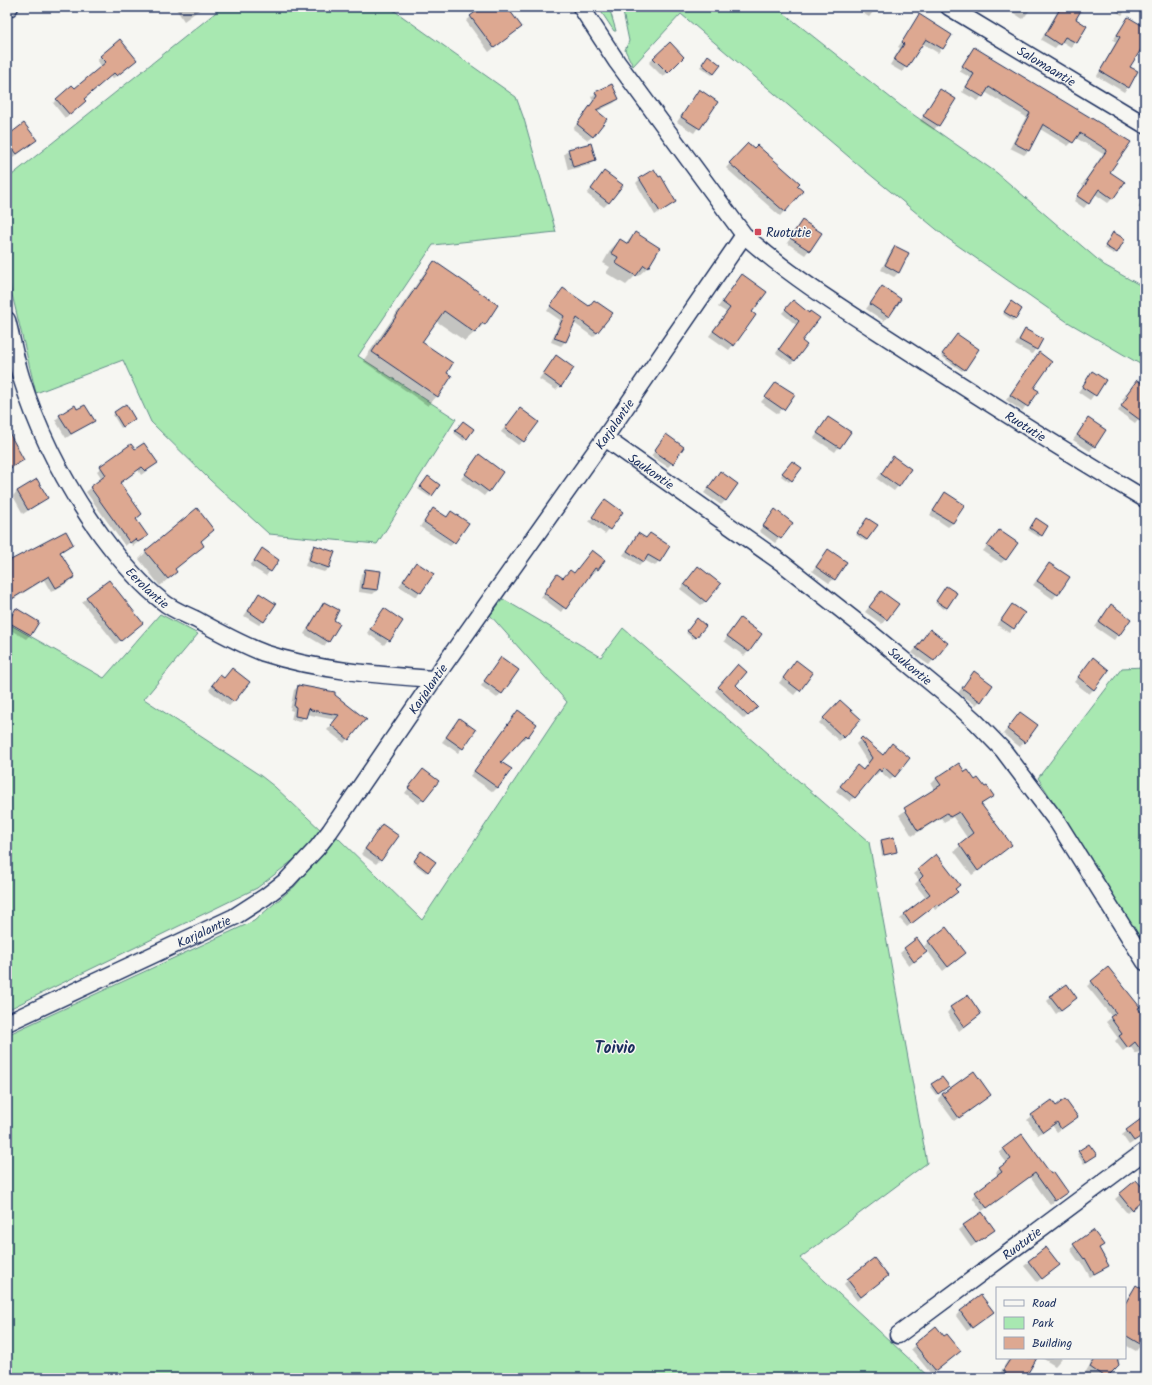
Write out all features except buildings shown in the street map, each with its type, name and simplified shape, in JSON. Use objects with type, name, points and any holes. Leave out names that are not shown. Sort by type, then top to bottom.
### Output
[{"type":"street","name":"Ruotutie","points":[[582,7],[617,62],[744,235],[806,284],[1035,434],[1145,499]]},
{"type":"street","name":"Salomaantie","points":[[949,7],[1145,125]]},
{"type":"street","name":"Karjalantie","points":[[7,1023],[234,917],[287,880],[317,848],[434,679],[605,438],[744,235]]},
{"type":"street","name":"Eerolantie","points":[[7,320],[21,376],[37,422],[77,502],[114,552],[139,581],[163,603],[228,637],[264,652],[311,665],[371,675],[434,679]]},
{"type":"street","name":"Saukontie","points":[[605,438],[782,563],[867,630],[952,700],[976,722],[1003,750],[1058,823],[1145,962]]},
{"type":"street","name":"Ruotutie","points":[[898,1335],[1145,1151]]},
{"type":"green space","points":[[219,7],[389,7],[516,97],[524,119],[556,232],[433,245],[358,356],[456,419],[377,544],[269,534],[210,480],[151,422],[123,360],[36,393],[7,274],[7,179],[220,9]]},
{"type":"green space","points":[[598,7],[609,7],[616,31],[614,31]]},
{"type":"green space","points":[[622,7],[776,7],[901,106],[997,173],[1104,265],[1145,288],[1145,367],[1066,321],[947,238],[862,168],[681,14],[633,66],[625,50],[629,41]]},
{"type":"green space","points":[[503,599],[601,657],[623,628],[869,842],[927,1163],[800,1258],[930,1378],[7,1378],[7,1035],[254,921],[295,886],[336,836],[422,920],[567,702],[490,615]]},
{"type":"green space","points":[[160,614],[198,634],[144,699],[261,776],[275,787],[322,831],[300,855],[257,888],[7,1010],[7,623],[104,678]]},
{"type":"green space","points":[[1145,667],[1145,946],[1038,778],[1122,668]]},
{"type":"place","name":"Ruotutie","points":[[758,232]]},
{"type":"district","name":"Toivio","points":[[615,1047]]}]
